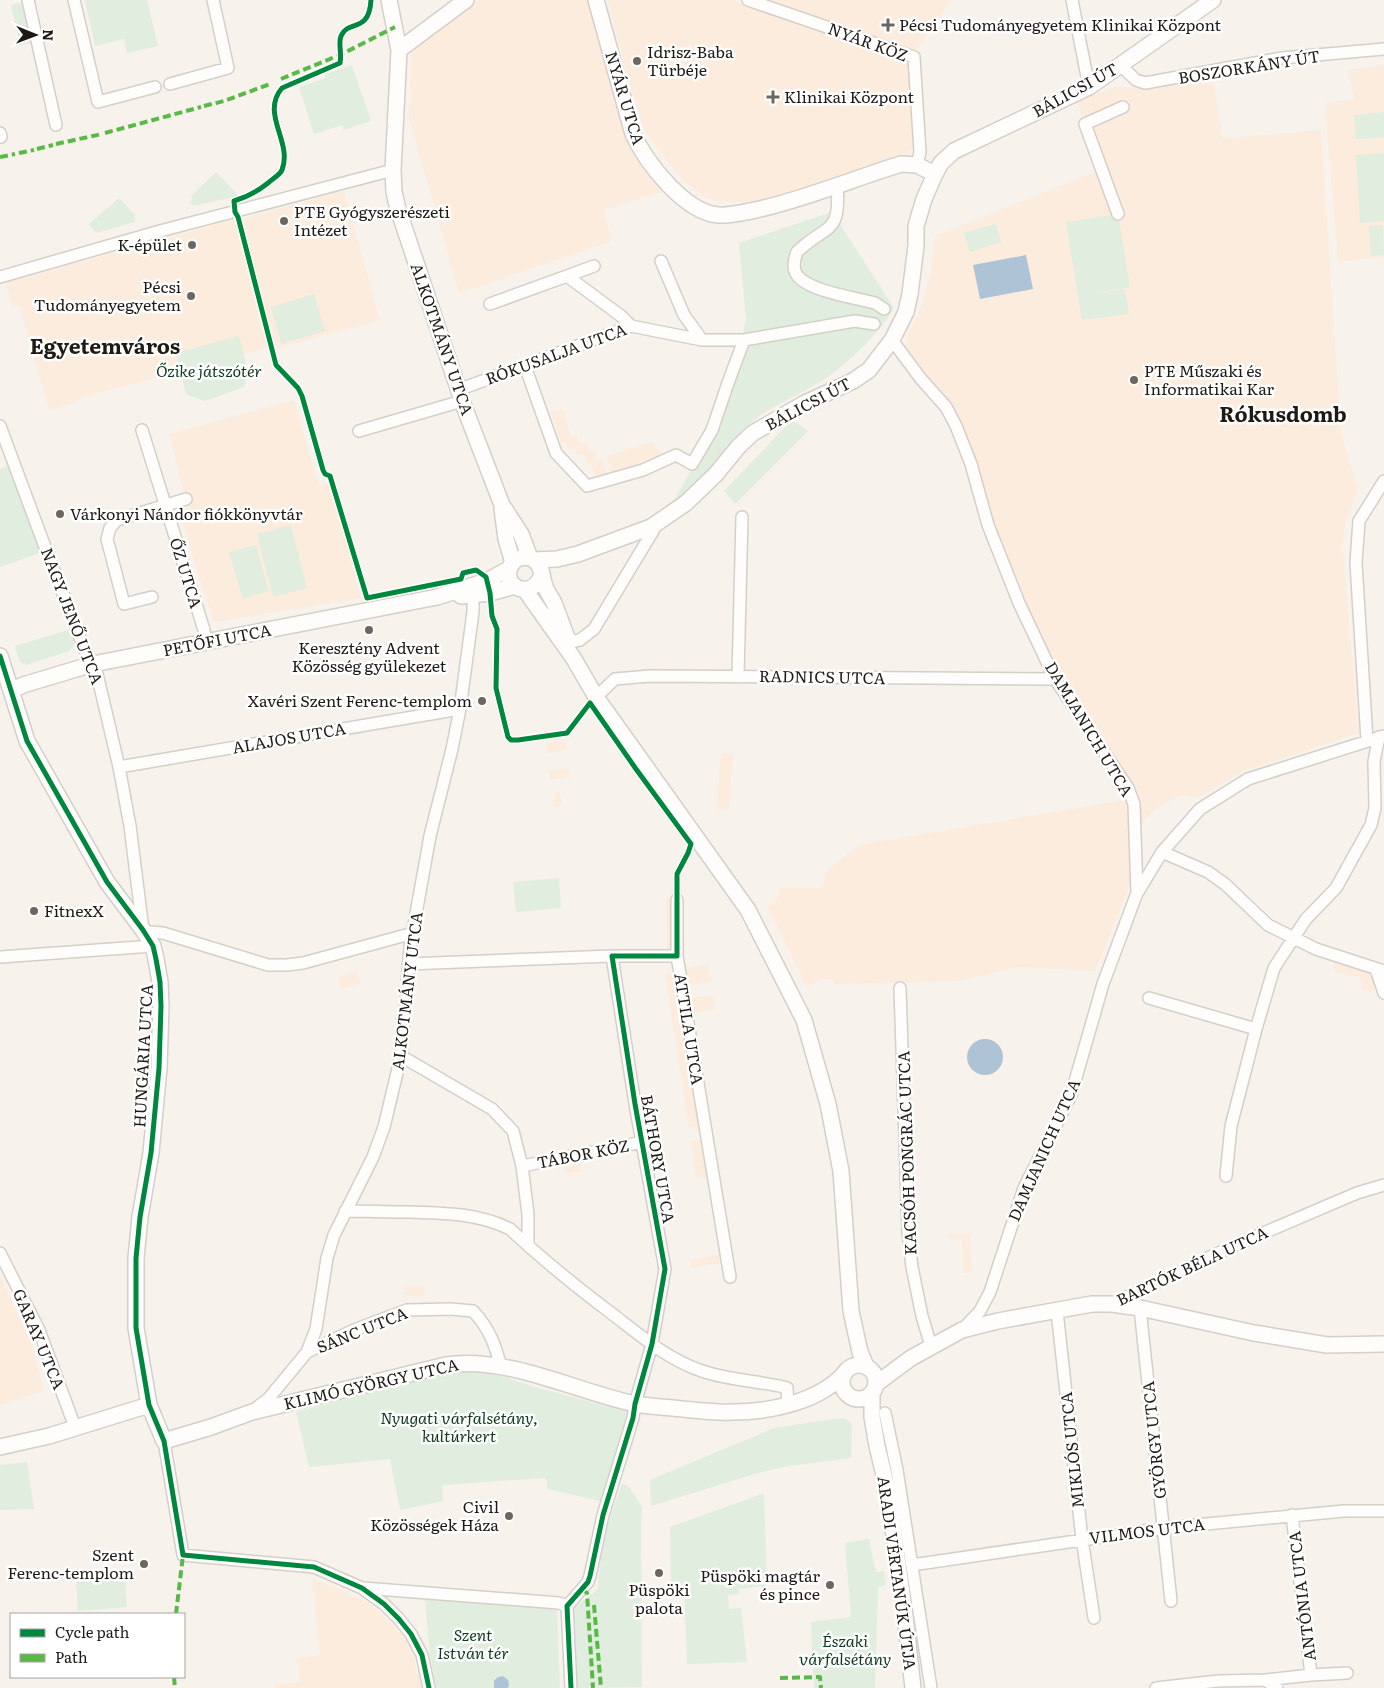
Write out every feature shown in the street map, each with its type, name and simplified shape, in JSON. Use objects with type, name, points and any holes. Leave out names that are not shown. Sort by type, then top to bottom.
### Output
[{"type":"street","points":[[28,0],[56,126]]},
{"type":"street","points":[[74,0],[98,102],[155,87]]},
{"type":"street","points":[[170,84],[228,68],[213,0]]},
{"type":"street","name":"ALKOTMÁNY UTCA","points":[[389,0],[398,50],[393,170],[394,192],[398,209],[460,396],[502,505],[521,534],[532,559]]},
{"type":"street","points":[[398,50],[466,0]]},
{"type":"street","name":"NYÁR UTCA","points":[[596,0],[633,134],[640,150],[654,168],[689,202],[713,214],[731,215],[781,204],[837,185]]},
{"type":"street","name":"NYÁR KÖZ","points":[[748,0],[914,57],[920,152],[917,165]]},
{"type":"street","points":[[1072,0],[1089,87]]},
{"type":"street","name":"BÁLICSI ÚT","points":[[532,559],[557,559],[578,554],[639,532],[671,515],[699,491],[739,446],[754,433],[803,404],[853,381],[868,370],[892,340],[906,312],[916,246],[916,226],[924,199],[942,163],[954,151],[1089,87],[1214,0]]},
{"type":"street","name":"BOSZORKÁNY ÚT","points":[[1121,66],[1136,80],[1145,83],[1282,58],[1384,49]]},
{"type":"street","points":[[1118,214],[1085,124],[1123,107]]},
{"type":"street","points":[[884,308],[875,303],[811,285],[798,277],[794,269],[797,252],[830,228],[837,215],[837,185],[901,164],[917,165],[935,174]]},
{"type":"street","points":[[0,277],[160,231],[393,170]]},
{"type":"street","points":[[661,261],[684,315],[702,340]]},
{"type":"street","points":[[490,304],[594,266]]},
{"type":"street","points":[[567,276],[621,316],[631,326]]},
{"type":"street","name":"RÓKUSALJA UTCA","points":[[359,430],[460,396],[474,383],[631,326],[702,340],[744,340],[854,322],[874,324]]},
{"type":"street","points":[[525,366],[556,453],[586,486],[642,470],[676,455],[692,464],[712,430],[744,340]]},
{"type":"street","name":"DAMJANICH UTCA","points":[[892,340],[921,379],[946,407],[956,426],[971,464],[988,525],[1019,602],[1055,679],[1128,788],[1134,804],[1137,893],[1103,984],[1071,1095],[1024,1188],[1009,1229],[990,1292],[980,1311],[962,1330]]},
{"type":"street","name":"NAGY JENŐ UTCA","points":[[0,426],[69,609],[97,674],[130,826],[143,930]]},
{"type":"street","name":"ŐZ UTCA","points":[[142,430],[206,642]]},
{"type":"street","points":[[1367,740],[1356,563],[1359,521],[1384,481]]},
{"type":"street","points":[[152,597],[124,604],[107,539],[110,528],[117,520],[186,499]]},
{"type":"street","name":"ALKOTMÁNY UTCA","points":[[502,505],[511,566]]},
{"type":"street","points":[[738,675],[742,517]]},
{"type":"street","points":[[569,642],[580,640],[594,629],[652,532]]},
{"type":"street","name":"BÁLICSI ÚT","points":[[541,576],[578,554]]},
{"type":"street","points":[[574,659],[569,642],[541,576],[540,567],[532,559],[521,558],[511,566],[509,576],[574,659],[596,697],[748,910],[804,1020],[828,1104],[841,1171],[851,1311],[860,1352],[876,1379],[874,1389],[863,1399],[804,1399]]},
{"type":"street","name":"PETŐFI UTCA","points":[[5,693],[22,685],[93,664],[437,597],[486,581],[511,566]]},
{"type":"street","points":[[520,588],[535,586],[541,576]]},
{"type":"street","name":"PETŐFI UTCA","points":[[437,597],[473,595],[520,588]]},
{"type":"street","name":"ALKOTMÁNY UTCA","points":[[164,1441],[252,1412],[269,1398],[307,1352],[316,1329],[327,1258],[334,1235],[373,1157],[384,1127],[400,1056],[412,936],[430,836],[460,709],[473,612],[473,595]]},
{"type":"street","name":"HUNGÁRIA UTCA","points":[[0,656],[5,693],[27,741],[107,882],[143,930],[152,946],[160,982],[162,1006],[159,1068],[151,1153],[140,1216],[136,1258],[136,1328],[149,1405],[164,1441]]},
{"type":"street","name":"RADNICS UTCA","points":[[596,697],[615,679],[650,676],[738,675],[830,678],[1055,679]]},
{"type":"street","name":"ALAJOS UTCA","points":[[118,767],[460,709]]},
{"type":"street","points":[[1137,893],[1162,852],[1200,809],[1248,779],[1382,736]]},
{"type":"street","points":[[1226,1176],[1232,1126],[1256,1029],[1274,968],[1306,919],[1336,888],[1371,825],[1375,808],[1374,761],[1382,736]]},
{"type":"street","points":[[1162,852],[1208,872],[1225,884],[1268,925],[1292,938],[1316,949],[1380,970],[1384,993]]},
{"type":"street","points":[[677,900],[677,956]]},
{"type":"street","points":[[143,930],[163,933],[268,965],[302,963],[406,935],[412,936]]},
{"type":"street","points":[[0,957],[152,946]]},
{"type":"street","name":"ATTILA UTCA","points":[[408,964],[612,956],[677,956],[730,1277]]},
{"type":"street","name":"BÁTHORY UTCA","points":[[567,1606],[588,1582],[590,1576],[603,1515],[633,1418],[635,1404],[652,1344],[665,1269],[612,956]]},
{"type":"street","name":"KACSÓH PONGRÁC UTCA","points":[[900,988],[908,1232],[912,1267],[922,1316],[931,1346]]},
{"type":"street","points":[[1148,998],[1256,1029]]},
{"type":"street","points":[[400,1056],[492,1109],[513,1131],[522,1166],[528,1214],[528,1245]]},
{"type":"street","name":"TÁBOR KÖZ","points":[[522,1166],[643,1142]]},
{"type":"street","name":"BARTÓK BÉLA UTCA","points":[[874,1389],[911,1358],[962,1330],[1056,1310],[1092,1304],[1112,1304],[1233,1246],[1357,1193],[1384,1185]]},
{"type":"street","points":[[346,1211],[449,1213],[486,1218],[510,1228],[587,1294],[652,1344],[702,1371],[743,1381],[787,1388],[788,1404]]},
{"type":"street","name":"GARAY UTCA","points":[[2,1260],[39,1330],[75,1427]]},
{"type":"street","points":[[1112,1304],[1140,1308],[1235,1330],[1326,1344],[1384,1344]]},
{"type":"street","name":"GYÖRGY UTCA","points":[[1140,1308],[1171,1601]]},
{"type":"street","name":"SÁNC UTCA","points":[[307,1352],[354,1330],[407,1310],[451,1309],[473,1311],[480,1318],[488,1330],[497,1351],[501,1368]]},
{"type":"street","name":"MIKLÓS UTCA","points":[[1056,1310],[1082,1539],[1094,1618]]},
{"type":"street","points":[[851,1311],[842,1385],[846,1394],[851,1398]]},
{"type":"street","name":"BARTÓK BÉLA UTCA","points":[[868,1368],[911,1358]]},
{"type":"street","name":"KLIMÓ GYÖRGY UTCA","points":[[252,1412],[446,1365],[462,1363],[482,1364],[542,1376],[635,1404],[733,1412],[755,1411],[804,1399]]},
{"type":"street","points":[[804,1399],[833,1386],[845,1372],[856,1365],[868,1368]]},
{"type":"street","name":"ARADI VÉRTANÚK ÚTJA","points":[[874,1389],[872,1417],[888,1492],[913,1688]]},
{"type":"street","name":"ARADI VÉRTANÚK ÚTJA","points":[[851,1398],[862,1414],[879,1452],[897,1470]]},
{"type":"street","points":[[0,1447],[49,1436],[149,1405]]},
{"type":"street","name":"ARADI VÉRTANÚK ÚTJA","points":[[884,1413],[897,1470],[931,1688]]},
{"type":"street","points":[[164,1441],[183,1555],[314,1567],[362,1588],[384,1604],[412,1634],[422,1655],[429,1688]]},
{"type":"street","name":"VILMOS UTCA","points":[[912,1565],[1164,1528],[1344,1510],[1384,1511]]},
{"type":"street","name":"ANTÓNIA UTCA","points":[[1156,1688],[1311,1675],[1292,1515]]},
{"type":"street","points":[[362,1588],[559,1603],[567,1606],[571,1688]]},
{"type":"street","points":[[1311,1675],[1347,1673]]},
{"type":"street","points":[[1284,1688],[1295,1677]]},
{"type":"street","points":[[1264,1680],[1277,1688]]},
{"type":"shaded area","points":[[476,0],[591,0],[633,153],[668,190],[604,210],[611,240],[609,242],[459,293],[409,119],[411,56],[420,41]]},
{"type":"shaded area","name":"Klinikai Központ","points":[[608,0],[730,0],[909,60],[913,150],[775,198],[756,202],[736,202],[706,198],[681,178],[645,132],[628,78]]},
{"type":"shaded area","name":"Pécsi Tudományegyetem Klinikai Központ","points":[[768,0],[951,0],[916,51]]},
{"type":"shaded area","points":[[1384,65],[1384,257],[1338,262],[1325,103],[1355,99],[1347,70]]},
{"type":"shaded area","name":"PTE Műszaki és Informatikai Kar","points":[[1212,76],[1223,139],[1321,130],[1341,432],[1358,490],[1346,520],[1342,544],[1359,733],[1243,771],[1197,798],[1181,795],[1158,807],[1141,823],[1137,802],[1060,673],[1027,613],[957,418],[904,343],[919,313],[931,273],[935,236],[1097,171],[1085,124],[1077,102],[1114,87],[1142,88]]},
{"type":"shaded area","name":"Pécsi Tudományegyetem","points":[[344,191],[380,320],[279,348],[277,345],[76,399],[77,402],[49,410],[19,305],[12,307],[6,283],[236,219],[247,219],[251,216]]},
{"type":"shaded area","points":[[294,400],[319,486],[330,483],[361,598],[214,622],[179,511],[188,508],[169,434]]},
{"type":"shaded area","points":[[563,409],[571,437],[577,435],[580,444],[587,442],[590,452],[595,451],[597,460],[602,459],[606,473],[595,476],[591,463],[587,464],[584,454],[577,456],[575,448],[569,450],[566,442],[561,443],[552,412]]},
{"type":"shaded area","points":[[652,442],[661,452],[659,457],[611,472],[607,456]]},
{"type":"shaded area","points":[[565,740],[567,750],[547,753],[546,743]]},
{"type":"shaded area","points":[[721,753],[733,754],[729,810],[717,810]]},
{"type":"shaded area","points":[[568,768],[570,777],[550,780],[549,771]]},
{"type":"shaded area","points":[[560,792],[562,805],[555,807],[553,793]]},
{"type":"shaded area","points":[[1126,800],[1129,823],[1131,881],[1095,971],[1019,967],[958,981],[834,984],[834,979],[822,979],[807,987],[767,906],[777,901],[778,888],[822,888],[827,870],[859,845]]},
{"type":"shaded area","points":[[666,897],[674,897],[675,949],[667,949]]},
{"type":"shaded area","points":[[1335,959],[1372,971],[1374,991],[1362,990],[1361,978],[1334,971]]},
{"type":"shaded area","points":[[708,964],[711,981],[689,985],[686,968]]},
{"type":"shaded area","points":[[357,971],[360,984],[341,989],[338,976]]},
{"type":"shaded area","points":[[676,972],[700,1126],[689,1128],[665,974]]},
{"type":"shaded area","points":[[713,995],[715,1009],[694,1013],[691,998]]},
{"type":"shaded area","points":[[702,1140],[707,1177],[696,1178],[691,1141]]},
{"type":"shaded area","points":[[580,1164],[581,1171],[565,1174],[564,1167]]},
{"type":"shaded area","points":[[949,1234],[970,1234],[972,1273],[963,1273],[962,1240],[949,1240]]},
{"type":"shaded area","points":[[720,1255],[722,1263],[691,1268],[690,1260]]},
{"type":"shaded area","points":[[0,1275],[31,1343],[44,1391],[0,1405]]},
{"type":"shaded area","points":[[403,1286],[424,1286],[425,1296],[404,1295]]},
{"type":"shaded area","points":[[312,1579],[370,1604],[392,1624],[413,1647],[416,1674],[422,1674],[424,1688],[275,1688],[275,1685],[300,1682],[297,1659],[320,1655]]},
{"type":"green space","points":[[85,0],[147,0],[158,46],[127,53],[124,39],[95,46]]},
{"type":"green space","points":[[24,2],[33,43],[20,45],[11,5]]},
{"type":"green space","points":[[352,65],[371,121],[344,130],[342,125],[314,134],[299,87],[326,78],[325,74]]},
{"type":"green space","points":[[1384,112],[1384,137],[1356,139],[1354,115]]},
{"type":"green space","points":[[1384,153],[1384,221],[1360,223],[1356,155]]},
{"type":"green space","points":[[216,172],[239,196],[193,206],[190,202],[193,199],[191,196]]},
{"type":"green space","points":[[119,198],[135,215],[135,222],[96,233],[89,224]]},
{"type":"green space","points":[[832,212],[894,308],[870,340],[848,361],[815,385],[758,417],[737,436],[701,477],[672,504],[713,431],[738,360],[746,319],[739,243]]},
{"type":"green space","points":[[1118,214],[1130,287],[1086,294],[1125,289],[1129,314],[1082,320],[1066,222]]},
{"type":"green space","points":[[996,224],[1001,242],[970,252],[964,233]]},
{"type":"green space","points":[[1383,225],[1384,255],[1371,256],[1369,226]]},
{"type":"green space","points":[[314,294],[325,331],[281,344],[271,307]]},
{"type":"green space","name":"Őzike játszótér","points":[[239,336],[248,371],[244,387],[205,401],[186,394],[176,353]]},
{"type":"green space","points":[[792,420],[808,431],[735,504],[724,491]]},
{"type":"green space","points":[[10,465],[42,552],[0,567],[0,469]]},
{"type":"green space","points":[[291,525],[307,588],[273,597],[257,534]]},
{"type":"green space","points":[[256,545],[269,591],[243,599],[229,552]]},
{"type":"green space","points":[[72,629],[74,645],[69,651],[26,665],[20,662],[15,646]]},
{"type":"green space","points":[[559,878],[561,908],[516,912],[513,882]]},
{"type":"green space","name":"Nyugati várfalsétány, kultúrkert","points":[[456,1369],[485,1371],[535,1387],[628,1412],[601,1501],[547,1489],[547,1481],[544,1478],[442,1485],[443,1501],[400,1510],[390,1459],[309,1467],[296,1412]]},
{"type":"green space","points":[[840,1418],[848,1420],[852,1426],[851,1458],[782,1467],[651,1506],[650,1480],[774,1428]]},
{"type":"green space","points":[[27,1462],[34,1509],[0,1510],[0,1465]]},
{"type":"green space","points":[[622,1483],[630,1488],[642,1507],[642,1687],[578,1688],[573,1609],[598,1589],[601,1552]]},
{"type":"green space","points":[[764,1494],[767,1586],[739,1589],[739,1594],[728,1595],[729,1609],[741,1608],[747,1662],[687,1664],[684,1590],[671,1589],[670,1527]]},
{"type":"green space","name":"Északi várfalsétány","points":[[869,1539],[876,1572],[884,1571],[886,1585],[878,1587],[875,1688],[814,1688],[811,1622],[851,1617],[845,1543]]},
{"type":"green space","points":[[125,1573],[127,1607],[78,1611],[76,1577]]},
{"type":"green space","name":"Szent István tér","points":[[425,1598],[551,1605],[557,1610],[560,1688],[436,1688],[430,1655]]},
{"type":"water","points":[[1026,255],[1033,289],[980,299],[973,265]]},
{"type":"water","points":[[985,1039],[998,1044],[1003,1057],[998,1070],[985,1075],[972,1070],[967,1057],[972,1044]]},
{"type":"water","points":[[503,1676],[508,1680],[508,1688],[494,1688],[494,1681],[498,1677]]},
{"type":"marked path","points":[[281,79],[342,54],[395,27]]},
{"type":"marked path","points":[[204,106],[224,101],[270,84]]},
{"type":"marked path","points":[[105,133],[201,107]]},
{"type":"marked path","points":[[56,144],[102,134]]},
{"type":"marked path","points":[[37,149],[53,145]]},
{"type":"marked path","points":[[19,153],[34,150]]},
{"type":"marked path","points":[[0,157],[15,154]]},
{"type":"marked path","points":[[176,1613],[183,1555]]},
{"type":"marked path","points":[[582,1589],[587,1593],[593,1688]]},
{"type":"marked path","points":[[594,1605],[601,1688]]},
{"type":"marked path","points":[[780,1678],[820,1677],[821,1688]]},
{"type":"marked path","points":[[174,1678],[175,1688]]},
{"type":"cycle path","points":[[371,0],[366,18],[362,22],[348,28],[341,36],[340,63],[282,88],[276,98],[274,108],[284,149],[282,170],[260,189],[234,201],[235,212],[238,217],[276,365],[298,388],[302,396],[323,470],[325,474],[330,476],[367,598],[461,579],[463,573],[476,570],[486,577],[490,593],[492,616],[497,629],[496,688],[508,737],[511,740],[518,740],[567,733],[590,703],[691,844],[677,874],[677,956],[612,956],[635,1104],[665,1269],[652,1344],[635,1404],[633,1418],[603,1515],[590,1576],[588,1582],[567,1606],[571,1688]]},
{"type":"cycle path","points":[[0,656],[27,741],[107,882],[153,946],[156,959],[160,982],[161,1006],[159,1068],[151,1153],[140,1217],[136,1258],[136,1328],[149,1405],[164,1441],[183,1555],[314,1567],[362,1588],[384,1604],[411,1634],[422,1655],[429,1688]]},
{"type":"place","name":"Pécsi Tudományegyetem Klinikai Központ","points":[[888,25]]},
{"type":"place","name":"Idrisz-Baba Türbéje","points":[[637,61]]},
{"type":"place","name":"Klinikai Központ","points":[[773,97]]},
{"type":"place","name":"PTE Gyógyszerészeti Intézet","points":[[284,221]]},
{"type":"place","name":"K-épület","points":[[192,245]]},
{"type":"place","name":"Pécsi Tudományegyetem","points":[[191,296]]},
{"type":"place","name":"PTE Műszaki és Informatikai Kar","points":[[1134,380]]},
{"type":"place","name":"Várkonyi Nándor fiókkönyvtár","points":[[60,514]]},
{"type":"place","name":"Keresztény Advent Közösség gyülekezet","points":[[369,630]]},
{"type":"place","name":"Xavéri Szent Ferenc-templom","points":[[482,701]]},
{"type":"place","name":"FitnexX","points":[[34,911]]},
{"type":"place","name":"Civil Közösségek Háza","points":[[509,1516]]},
{"type":"place","name":"Szent Ferenc-templom","points":[[144,1564]]},
{"type":"place","name":"Püspöki palota","points":[[659,1573]]},
{"type":"place","name":"Püspöki magtár és pince","points":[[830,1585]]},
{"type":"district","name":"Egyetemváros","points":[[105,347]]},
{"type":"district","name":"Rókusdomb","points":[[1283,415]]}]
